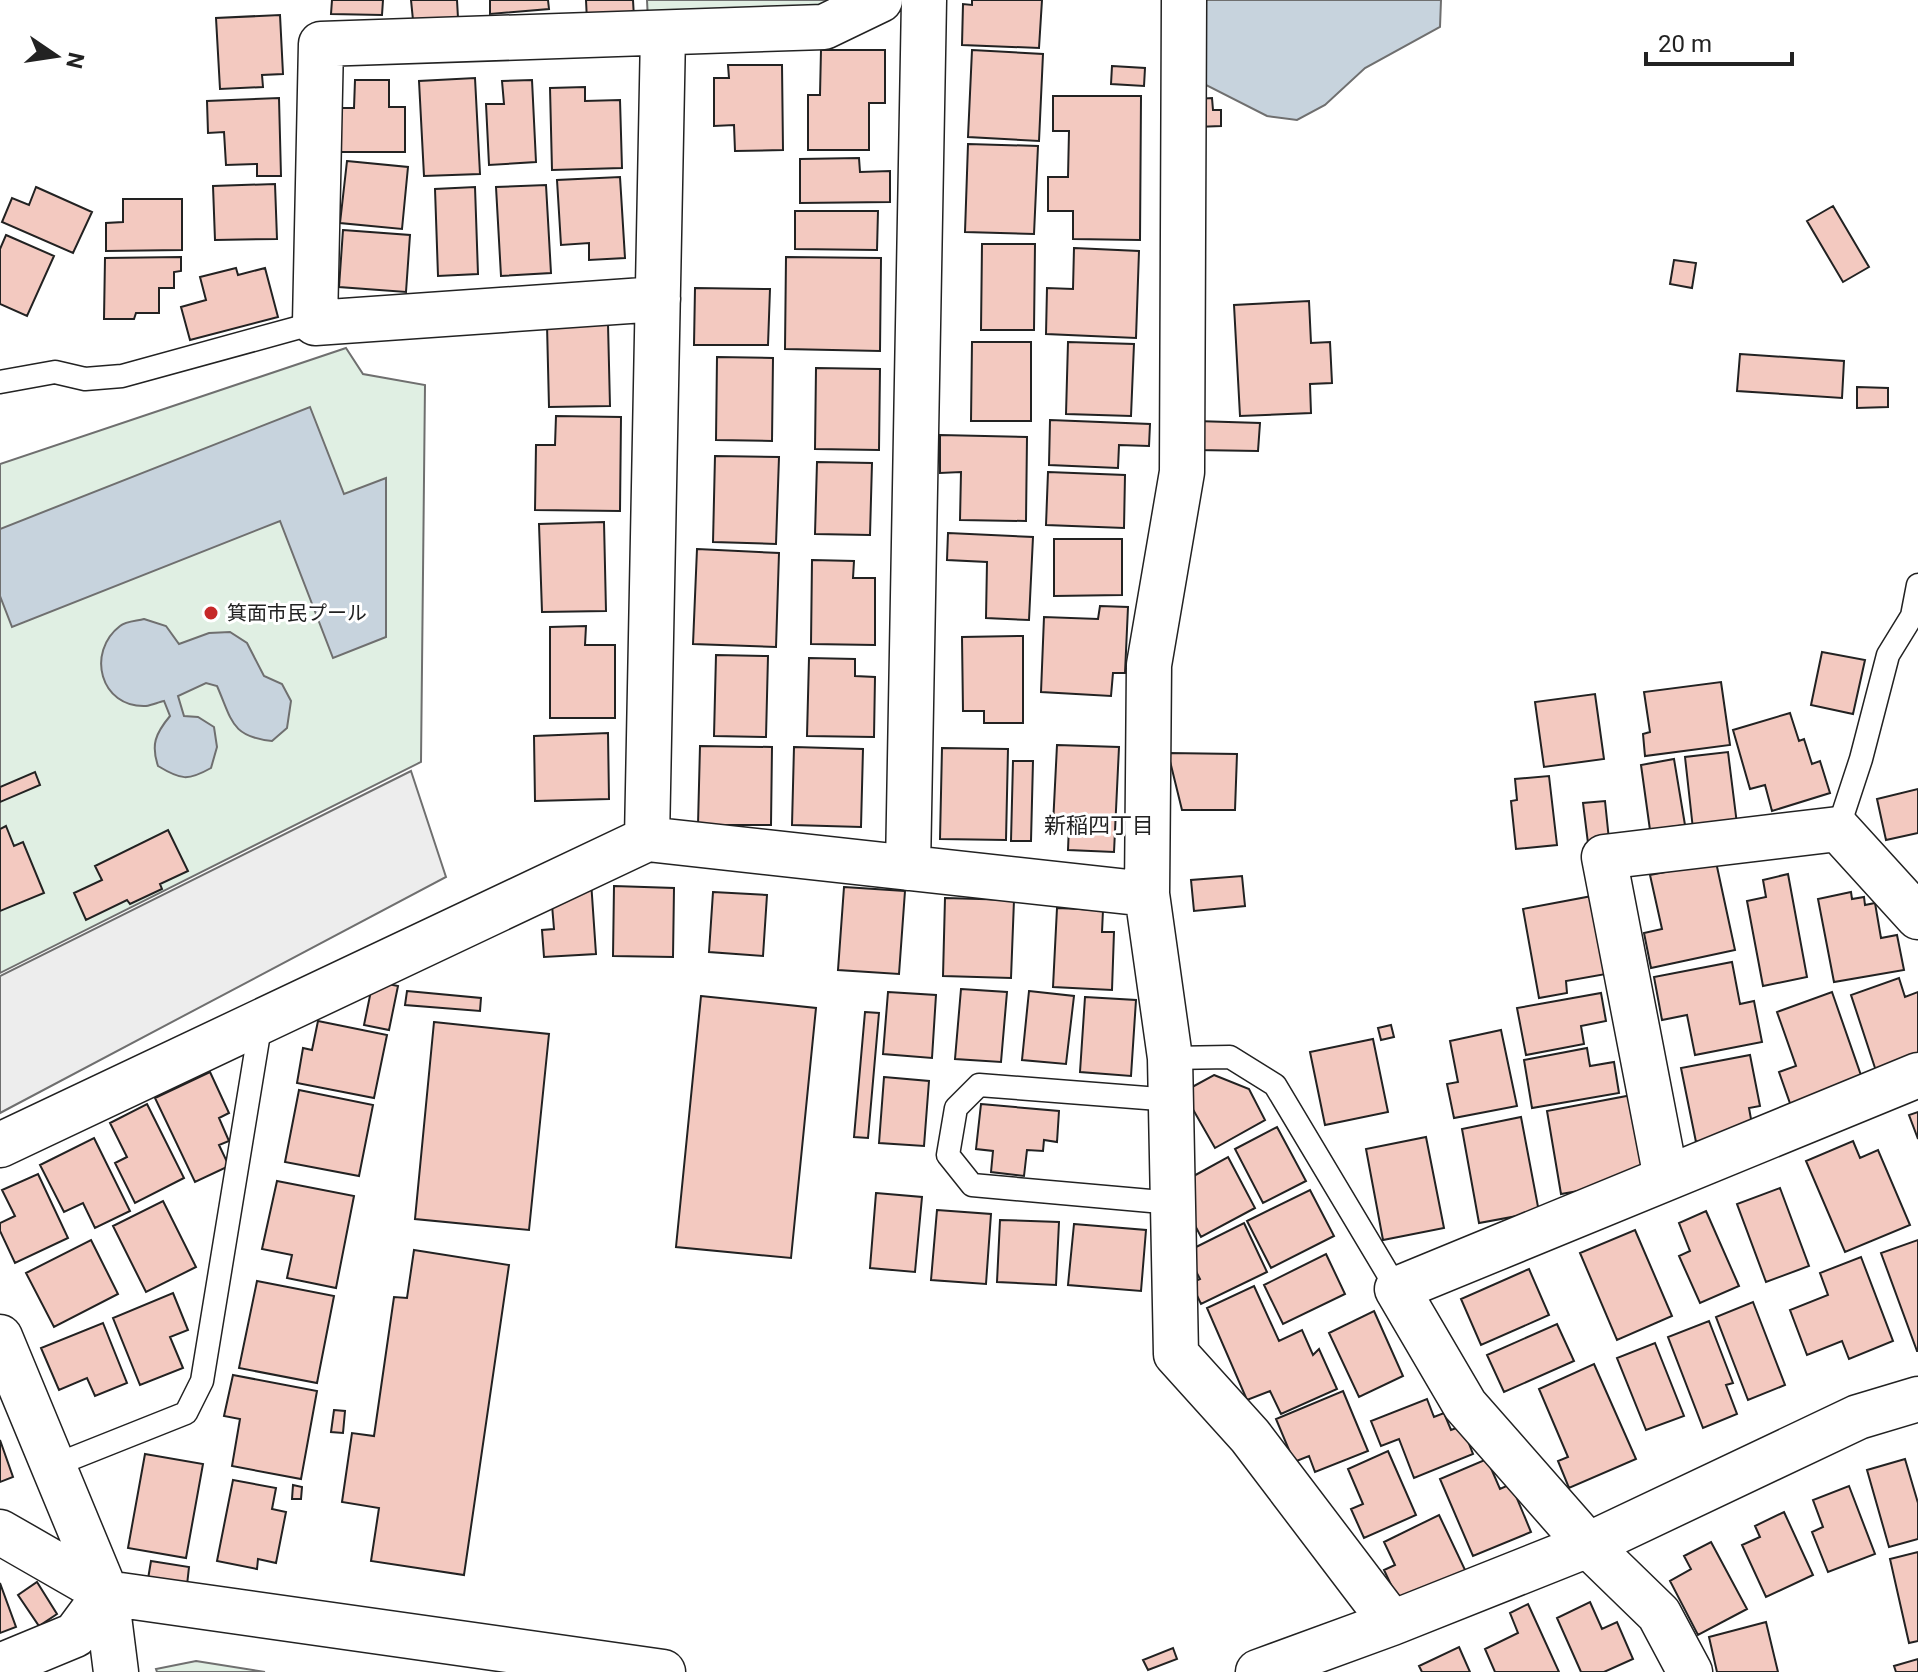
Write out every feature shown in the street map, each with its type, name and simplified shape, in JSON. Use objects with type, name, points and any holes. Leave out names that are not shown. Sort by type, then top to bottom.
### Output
[{"type":"street","points":[[658,299],[315,323],[321,44],[824,27],[880,0]]},
{"type":"street","points":[[908,868],[924,0]]},
{"type":"street","points":[[1184,0],[1182,472],[1149,665],[1147,894],[1171,1079],[1176,1354],[1250,1436],[1392,1623]]},
{"type":"street","points":[[647,839],[663,34]]},
{"type":"street","points":[[1666,1178],[1604,857],[1838,829],[1918,917]]},
{"type":"street","points":[[0,1145],[647,839],[1147,894]]},
{"type":"street","points":[[1690,1672],[1659,1614],[1588,1545],[1465,1405],[1397,1289],[1918,1075]]},
{"type":"street","points":[[0,1337],[106,1593],[116,1672]]},
{"type":"street","points":[[1258,1672],[1588,1545],[1858,1417],[1918,1399]]},
{"type":"street","points":[[0,1532],[106,1593],[663,1672]]},
{"type":"street","points":[[0,1666],[75,1635],[106,1593]]},
{"type":"lane","points":[[0,382],[55,372],[85,379],[122,376],[315,323]]},
{"type":"lane","points":[[1838,829],[1861,759],[1888,655],[1912,616],[1918,585]]},
{"type":"lane","points":[[53,1466],[186,1413],[202,1381],[261,1021]]},
{"type":"lane","points":[[1173,1203],[972,1185],[948,1155],[956,1108],[979,1085],[1171,1079],[1230,1057],[1275,1085],[1397,1289]]},
{"type":"green space","points":[[647,0],[843,0],[825,13],[648,21]]},
{"type":"green space","name":"箕面市民プール","points":[[346,348],[363,374],[425,385],[421,762],[0,973],[0,464]]},
{"type":"green space","points":[[196,1661],[265,1672],[157,1672],[156,1669]]},
{"type":"shaded area","points":[[1201,0],[1441,0],[1440,27],[1365,68],[1325,105],[1297,120],[1267,116],[1198,81]]},
{"type":"shaded area","points":[[310,407],[344,494],[386,478],[386,637],[333,658],[280,521],[12,627],[0,596],[0,529]]},
{"type":"shaded area","points":[[144,619],[166,626],[179,644],[209,633],[230,632],[247,643],[264,676],[282,684],[291,701],[287,728],[272,741],[248,736],[230,717],[217,686],[206,683],[178,696],[184,716],[198,717],[214,727],[217,747],[211,768],[184,777],[158,766],[156,740],[170,716],[164,701],[146,706],[130,704],[118,698],[103,676],[101,663],[109,637],[120,626]]},
{"type":"shaded area","points":[[411,771],[446,877],[0,1113],[0,976]]},
{"type":"building","points":[[332,0],[383,0],[382,15],[331,14]]},
{"type":"building","points":[[411,0],[457,0],[458,18],[413,20]]},
{"type":"building","points":[[490,0],[548,0],[549,9],[490,14]]},
{"type":"building","points":[[586,0],[633,0],[634,18],[587,21]]},
{"type":"building","points":[[972,0],[1042,0],[1039,48],[962,45],[963,4],[972,5]]},
{"type":"building","points":[[280,15],[283,74],[262,75],[263,87],[220,89],[216,18]]},
{"type":"building","points":[[821,50],[885,50],[885,103],[869,103],[869,150],[808,150],[808,95],[820,95]]},
{"type":"building","points":[[972,50],[1043,54],[1039,141],[968,137]]},
{"type":"building","points":[[728,65],[782,65],[783,150],[735,151],[734,125],[714,126],[714,78],[729,78]]},
{"type":"building","points":[[1112,66],[1145,68],[1144,86],[1111,84]]},
{"type":"building","points":[[475,78],[480,174],[424,176],[419,81]]},
{"type":"building","points":[[355,80],[389,80],[389,107],[405,107],[405,152],[339,152],[339,108],[354,108]]},
{"type":"building","points":[[532,80],[536,162],[489,165],[486,104],[504,104],[502,81]]},
{"type":"building","points":[[585,87],[585,101],[620,100],[622,168],[552,170],[550,88]]},
{"type":"building","points":[[1053,96],[1141,96],[1140,240],[1073,239],[1073,211],[1048,211],[1048,177],[1068,177],[1069,131],[1053,131]]},
{"type":"building","points":[[279,98],[281,176],[257,176],[257,164],[226,165],[224,132],[208,133],[207,101]]},
{"type":"building","points":[[1212,98],[1213,110],[1221,110],[1221,126],[1196,127],[1196,99]]},
{"type":"building","points":[[968,144],[1038,146],[1034,234],[965,232]]},
{"type":"building","points":[[859,158],[860,172],[890,171],[890,202],[800,203],[800,159]]},
{"type":"building","points":[[347,161],[408,167],[402,229],[340,223]]},
{"type":"building","points":[[620,177],[625,258],[589,260],[589,243],[561,245],[557,180]]},
{"type":"building","points":[[275,184],[277,239],[215,240],[213,186]]},
{"type":"building","points":[[546,185],[551,273],[501,276],[496,187]]},
{"type":"building","points":[[36,187],[92,212],[73,253],[2,222],[12,198],[29,205]]},
{"type":"building","points":[[475,187],[478,274],[438,276],[435,189]]},
{"type":"building","points":[[123,199],[182,199],[182,250],[106,251],[106,223],[123,222]]},
{"type":"building","points":[[1833,206],[1869,267],[1843,282],[1807,221]]},
{"type":"building","points":[[795,211],[878,211],[877,250],[795,249]]},
{"type":"building","points":[[343,230],[410,235],[406,292],[339,287]]},
{"type":"building","points":[[6,235],[54,256],[27,316],[0,304],[0,249]]},
{"type":"building","points":[[982,244],[1035,244],[1034,330],[981,330]]},
{"type":"building","points":[[1074,248],[1139,251],[1136,338],[1046,334],[1047,288],[1073,289]]},
{"type":"building","points":[[181,257],[181,271],[174,272],[174,288],[159,288],[159,313],[136,313],[134,319],[104,319],[105,258]]},
{"type":"building","points":[[786,257],[881,258],[880,351],[785,349]]},
{"type":"building","points":[[1674,260],[1696,263],[1692,288],[1670,284]]},
{"type":"building","points":[[236,268],[238,275],[265,268],[278,317],[190,340],[181,307],[206,300],[200,277]]},
{"type":"building","points":[[695,288],[770,289],[768,345],[694,345]]},
{"type":"building","points":[[1309,301],[1311,343],[1330,342],[1332,383],[1310,384],[1311,413],[1240,416],[1234,305]]},
{"type":"building","points":[[608,324],[610,406],[549,407],[547,325]]},
{"type":"building","points":[[972,342],[1031,342],[1031,421],[971,421]]},
{"type":"building","points":[[1068,342],[1134,344],[1131,416],[1066,414]]},
{"type":"building","points":[[1740,354],[1844,361],[1842,398],[1737,391]]},
{"type":"building","points":[[717,357],[773,358],[772,441],[716,440]]},
{"type":"building","points":[[816,368],[880,369],[879,450],[815,449]]},
{"type":"building","points":[[1857,387],[1888,388],[1888,407],[1857,408]]},
{"type":"building","points":[[556,416],[621,417],[620,511],[535,510],[536,445],[555,445]]},
{"type":"building","points":[[1050,420],[1150,424],[1149,446],[1119,445],[1118,468],[1049,465]]},
{"type":"building","points":[[1196,421],[1260,423],[1258,451],[1196,450]]},
{"type":"building","points":[[940,435],[1027,437],[1026,521],[960,520],[961,472],[940,473]]},
{"type":"building","points":[[715,456],[779,457],[776,544],[713,542]]},
{"type":"building","points":[[817,462],[872,463],[870,535],[815,534]]},
{"type":"building","points":[[1048,472],[1125,475],[1124,528],[1046,525]]},
{"type":"building","points":[[604,522],[606,611],[542,612],[539,524]]},
{"type":"building","points":[[948,533],[1033,537],[1029,620],[986,618],[987,562],[947,560]]},
{"type":"building","points":[[1054,539],[1122,539],[1122,595],[1054,596]]},
{"type":"building","points":[[697,549],[779,553],[776,647],[693,644]]},
{"type":"building","points":[[812,560],[854,561],[853,578],[875,578],[875,645],[811,644]]},
{"type":"building","points":[[1100,606],[1128,607],[1125,673],[1113,673],[1111,696],[1041,692],[1044,617],[1098,619]]},
{"type":"building","points":[[586,626],[585,645],[615,645],[615,718],[550,718],[550,627]]},
{"type":"building","points":[[1023,636],[1023,723],[984,723],[984,711],[963,711],[962,637]]},
{"type":"building","points":[[1822,652],[1865,660],[1853,714],[1811,705]]},
{"type":"building","points":[[716,655],[768,656],[766,737],[714,736]]},
{"type":"building","points":[[809,658],[855,659],[855,676],[875,677],[874,737],[807,736]]},
{"type":"building","points":[[1721,682],[1730,745],[1645,756],[1643,734],[1650,732],[1644,692]]},
{"type":"building","points":[[1595,694],[1604,759],[1544,767],[1535,702]]},
{"type":"building","points":[[1790,713],[1799,741],[1804,739],[1812,764],[1820,761],[1830,793],[1772,811],[1765,785],[1750,789],[1733,730]]},
{"type":"building","points":[[608,733],[609,799],[535,801],[534,736]]},
{"type":"building","points":[[1057,745],[1119,747],[1114,852],[1068,850],[1069,825],[1053,825]]},
{"type":"building","points":[[700,746],[772,747],[771,825],[698,825]]},
{"type":"building","points":[[794,747],[863,749],[861,827],[792,825]]},
{"type":"building","points":[[942,748],[1008,749],[1006,840],[940,839]]},
{"type":"building","points":[[1728,752],[1737,824],[1693,829],[1685,757]]},
{"type":"building","points":[[1168,753],[1237,754],[1235,810],[1182,810]]},
{"type":"building","points":[[1674,759],[1685,825],[1650,830],[1641,765]]},
{"type":"building","points":[[1013,761],[1033,761],[1031,841],[1011,841]]},
{"type":"building","points":[[35,772],[40,785],[0,802],[0,787]]},
{"type":"building","points":[[1549,776],[1557,845],[1516,849],[1511,801],[1517,800],[1515,779]]},
{"type":"building","points":[[1918,789],[1918,833],[1886,840],[1877,799]]},
{"type":"building","points":[[1605,801],[1609,840],[1588,843],[1583,803]]},
{"type":"building","points":[[6,826],[14,846],[23,842],[44,893],[0,911],[0,829]]},
{"type":"building","points":[[168,830],[188,871],[160,884],[162,889],[130,904],[127,900],[86,920],[74,893],[102,880],[95,866]]},
{"type":"building","points":[[1716,862],[1735,950],[1651,968],[1644,933],[1662,929],[1650,875]]},
{"type":"building","points":[[1788,874],[1807,977],[1763,986],[1747,901],[1766,897],[1763,880]]},
{"type":"building","points":[[1242,876],[1245,906],[1194,911],[1191,880]]},
{"type":"building","points":[[591,881],[596,954],[544,957],[542,930],[554,929],[551,893]]},
{"type":"building","points":[[614,886],[674,888],[673,957],[613,956]]},
{"type":"building","points":[[844,887],[905,891],[899,974],[838,970]]},
{"type":"building","points":[[713,892],[767,895],[763,956],[709,952]]},
{"type":"building","points":[[1851,892],[1852,899],[1864,897],[1865,905],[1875,903],[1881,938],[1897,935],[1904,970],[1834,982],[1818,899]]},
{"type":"building","points":[[1592,896],[1606,974],[1566,981],[1567,993],[1539,998],[1523,909]]},
{"type":"building","points":[[945,898],[1014,900],[1011,978],[943,976]]},
{"type":"building","points":[[1057,908],[1103,910],[1102,932],[1114,932],[1112,990],[1053,987]]},
{"type":"building","points":[[1732,962],[1740,1004],[1754,1001],[1762,1042],[1695,1055],[1687,1015],[1662,1020],[1654,977]]},
{"type":"building","points":[[1899,978],[1905,997],[1918,992],[1918,1059],[1877,1074],[1851,995]]},
{"type":"building","points":[[373,981],[398,986],[389,1030],[364,1025]]},
{"type":"building","points":[[961,989],[1007,992],[1001,1062],[955,1059]]},
{"type":"building","points":[[407,991],[481,998],[480,1011],[405,1005]]},
{"type":"building","points":[[1029,991],[1074,996],[1066,1064],[1022,1060]]},
{"type":"building","points":[[888,992],[936,995],[932,1058],[883,1054]]},
{"type":"building","points":[[1832,992],[1864,1084],[1792,1109],[1779,1072],[1796,1066],[1777,1012]]},
{"type":"building","points":[[1601,993],[1606,1021],[1581,1026],[1584,1044],[1526,1055],[1517,1008]]},
{"type":"building","points":[[701,996],[816,1008],[791,1258],[676,1247]]},
{"type":"building","points":[[1085,997],[1136,1000],[1131,1076],[1080,1072]]},
{"type":"building","points":[[865,1012],[879,1013],[868,1138],[854,1137]]},
{"type":"building","points":[[318,1021],[387,1035],[374,1098],[297,1083],[303,1048],[312,1050]]},
{"type":"building","points":[[434,1022],[549,1034],[529,1230],[415,1219]]},
{"type":"building","points":[[1391,1025],[1394,1037],[1381,1040],[1378,1028]]},
{"type":"building","points":[[1501,1030],[1517,1106],[1454,1118],[1447,1084],[1458,1082],[1450,1041]]},
{"type":"building","points":[[1373,1039],[1388,1112],[1325,1125],[1310,1052]]},
{"type":"building","points":[[1587,1048],[1590,1066],[1614,1062],[1619,1093],[1532,1108],[1524,1060]]},
{"type":"building","points":[[1750,1055],[1760,1106],[1749,1108],[1753,1130],[1696,1142],[1681,1068]]},
{"type":"building","points":[[210,1072],[229,1113],[219,1118],[229,1141],[219,1145],[229,1166],[195,1182],[155,1098]]},
{"type":"building","points":[[1214,1075],[1249,1089],[1265,1120],[1215,1148],[1183,1092]]},
{"type":"building","points":[[884,1077],[929,1081],[924,1146],[879,1143]]},
{"type":"building","points":[[299,1090],[373,1105],[359,1176],[285,1162]]},
{"type":"building","points":[[1632,1095],[1645,1169],[1624,1183],[1561,1194],[1547,1111]]},
{"type":"building","points":[[147,1104],[184,1178],[135,1203],[115,1163],[127,1157],[110,1123]]},
{"type":"building","points":[[981,1104],[1059,1111],[1057,1142],[1044,1140],[1043,1151],[1027,1150],[1024,1176],[991,1172],[993,1151],[976,1149]]},
{"type":"building","points":[[1918,1112],[1918,1139],[1909,1115]]},
{"type":"building","points":[[1521,1117],[1539,1212],[1479,1223],[1462,1129]]},
{"type":"building","points":[[1277,1127],[1306,1181],[1263,1203],[1235,1149]]},
{"type":"building","points":[[1426,1137],[1444,1228],[1383,1240],[1366,1149]]},
{"type":"building","points":[[94,1138],[130,1211],[95,1228],[83,1203],[64,1212],[40,1165]]},
{"type":"building","points":[[1853,1141],[1860,1158],[1878,1150],[1910,1225],[1845,1252],[1806,1161]]},
{"type":"building","points":[[1228,1157],[1255,1208],[1201,1237],[1186,1208],[1190,1178]]},
{"type":"building","points":[[38,1174],[68,1238],[15,1263],[0,1231],[0,1223],[15,1216],[2,1190]]},
{"type":"building","points":[[277,1181],[354,1196],[336,1288],[287,1278],[292,1255],[262,1249]]},
{"type":"building","points":[[1780,1188],[1809,1266],[1766,1282],[1737,1204]]},
{"type":"building","points":[[1310,1190],[1334,1236],[1271,1268],[1247,1221]]},
{"type":"building","points":[[876,1193],[922,1197],[915,1272],[870,1268]]},
{"type":"building","points":[[163,1201],[196,1267],[146,1292],[113,1226]]},
{"type":"building","points":[[937,1210],[991,1214],[986,1284],[931,1280]]},
{"type":"building","points":[[1706,1211],[1739,1286],[1700,1303],[1679,1256],[1690,1251],[1679,1223]]},
{"type":"building","points":[[1000,1220],[1059,1222],[1056,1285],[997,1282]]},
{"type":"building","points":[[1244,1223],[1267,1272],[1201,1304],[1191,1283],[1200,1279],[1186,1252]]},
{"type":"building","points":[[1074,1224],[1146,1230],[1141,1291],[1068,1285]]},
{"type":"building","points":[[1635,1230],[1672,1316],[1617,1340],[1580,1253]]},
{"type":"building","points":[[91,1240],[118,1294],[54,1327],[26,1273]]},
{"type":"building","points":[[1918,1240],[1918,1351],[1917,1351],[1881,1253]]},
{"type":"building","points":[[414,1250],[509,1265],[464,1575],[371,1561],[379,1508],[342,1502],[352,1433],[374,1436],[394,1297],[407,1298]]},
{"type":"building","points":[[1326,1254],[1345,1294],[1283,1324],[1264,1285]]},
{"type":"building","points":[[1861,1257],[1893,1341],[1849,1359],[1842,1341],[1807,1355],[1790,1310],[1828,1295],[1820,1273]]},
{"type":"building","points":[[1529,1269],[1549,1315],[1481,1345],[1461,1299]]},
{"type":"building","points":[[257,1281],[334,1296],[317,1383],[239,1368]]},
{"type":"building","points":[[1254,1286],[1279,1341],[1302,1330],[1313,1355],[1319,1349],[1337,1389],[1281,1414],[1270,1391],[1247,1400],[1207,1308]]},
{"type":"building","points":[[173,1293],[188,1330],[170,1337],[183,1368],[140,1385],[113,1318]]},
{"type":"building","points":[[1753,1302],[1785,1385],[1748,1400],[1716,1317]]},
{"type":"building","points":[[1374,1311],[1403,1376],[1359,1397],[1329,1333]]},
{"type":"building","points":[[1709,1321],[1733,1383],[1726,1385],[1737,1414],[1703,1428],[1668,1337]]},
{"type":"building","points":[[103,1323],[127,1383],[95,1396],[87,1378],[59,1390],[41,1348]]},
{"type":"building","points":[[1557,1324],[1574,1361],[1504,1392],[1487,1355]]},
{"type":"building","points":[[1655,1343],[1684,1416],[1646,1430],[1617,1358]]},
{"type":"building","points":[[1594,1364],[1636,1459],[1569,1488],[1558,1461],[1568,1457],[1539,1389]]},
{"type":"building","points":[[233,1375],[317,1391],[301,1479],[232,1466],[240,1419],[224,1416]]},
{"type":"building","points":[[1343,1391],[1368,1451],[1315,1472],[1309,1456],[1294,1462],[1276,1419]]},
{"type":"building","points":[[1427,1399],[1434,1417],[1444,1413],[1451,1430],[1462,1426],[1473,1454],[1414,1478],[1399,1439],[1381,1446],[1371,1421]]},
{"type":"building","points":[[334,1410],[345,1411],[343,1433],[331,1432]]},
{"type":"building","points":[[0,1440],[13,1477],[0,1482]]},
{"type":"building","points":[[1388,1451],[1416,1515],[1364,1538],[1351,1509],[1363,1504],[1348,1469]]},
{"type":"building","points":[[145,1454],[203,1464],[186,1558],[128,1548]]},
{"type":"building","points":[[1487,1459],[1500,1489],[1511,1484],[1531,1532],[1473,1556],[1440,1479]]},
{"type":"building","points":[[1905,1459],[1918,1503],[1918,1539],[1889,1547],[1867,1470]]},
{"type":"building","points":[[233,1480],[276,1488],[272,1509],[286,1512],[276,1563],[258,1559],[257,1569],[217,1561]]},
{"type":"building","points":[[293,1485],[302,1487],[301,1499],[292,1499]]},
{"type":"building","points":[[1849,1486],[1875,1554],[1828,1572],[1812,1532],[1823,1527],[1813,1500]]},
{"type":"building","points":[[1784,1512],[1813,1575],[1766,1597],[1742,1545],[1760,1537],[1755,1526]]},
{"type":"building","points":[[1439,1515],[1466,1572],[1400,1604],[1384,1570],[1395,1565],[1384,1542]]},
{"type":"building","points":[[1711,1542],[1747,1609],[1698,1635],[1670,1581],[1691,1569],[1684,1556]]},
{"type":"building","points":[[1918,1552],[1918,1641],[1909,1643],[1890,1559]]},
{"type":"building","points":[[151,1561],[189,1567],[187,1585],[148,1579]]},
{"type":"building","points":[[37,1582],[57,1614],[39,1626],[18,1595]]},
{"type":"building","points":[[0,1583],[16,1627],[0,1633]]},
{"type":"building","points":[[1590,1602],[1602,1629],[1617,1622],[1633,1659],[1604,1672],[1581,1672],[1557,1618]]},
{"type":"building","points":[[1528,1604],[1559,1672],[1495,1672],[1485,1649],[1518,1633],[1510,1613]]},
{"type":"building","points":[[1766,1622],[1778,1672],[1717,1672],[1709,1637]]},
{"type":"building","points":[[1459,1647],[1470,1672],[1422,1672],[1419,1666]]},
{"type":"building","points":[[1173,1648],[1177,1659],[1148,1670],[1143,1660]]},
{"type":"building","points":[[1918,1659],[1918,1672],[1896,1672],[1894,1666]]},
{"type":"place","name":"箕面市民プール","points":[[211,613]]},
{"type":"district","name":"新稲四丁目","points":[[1099,825]]}]
